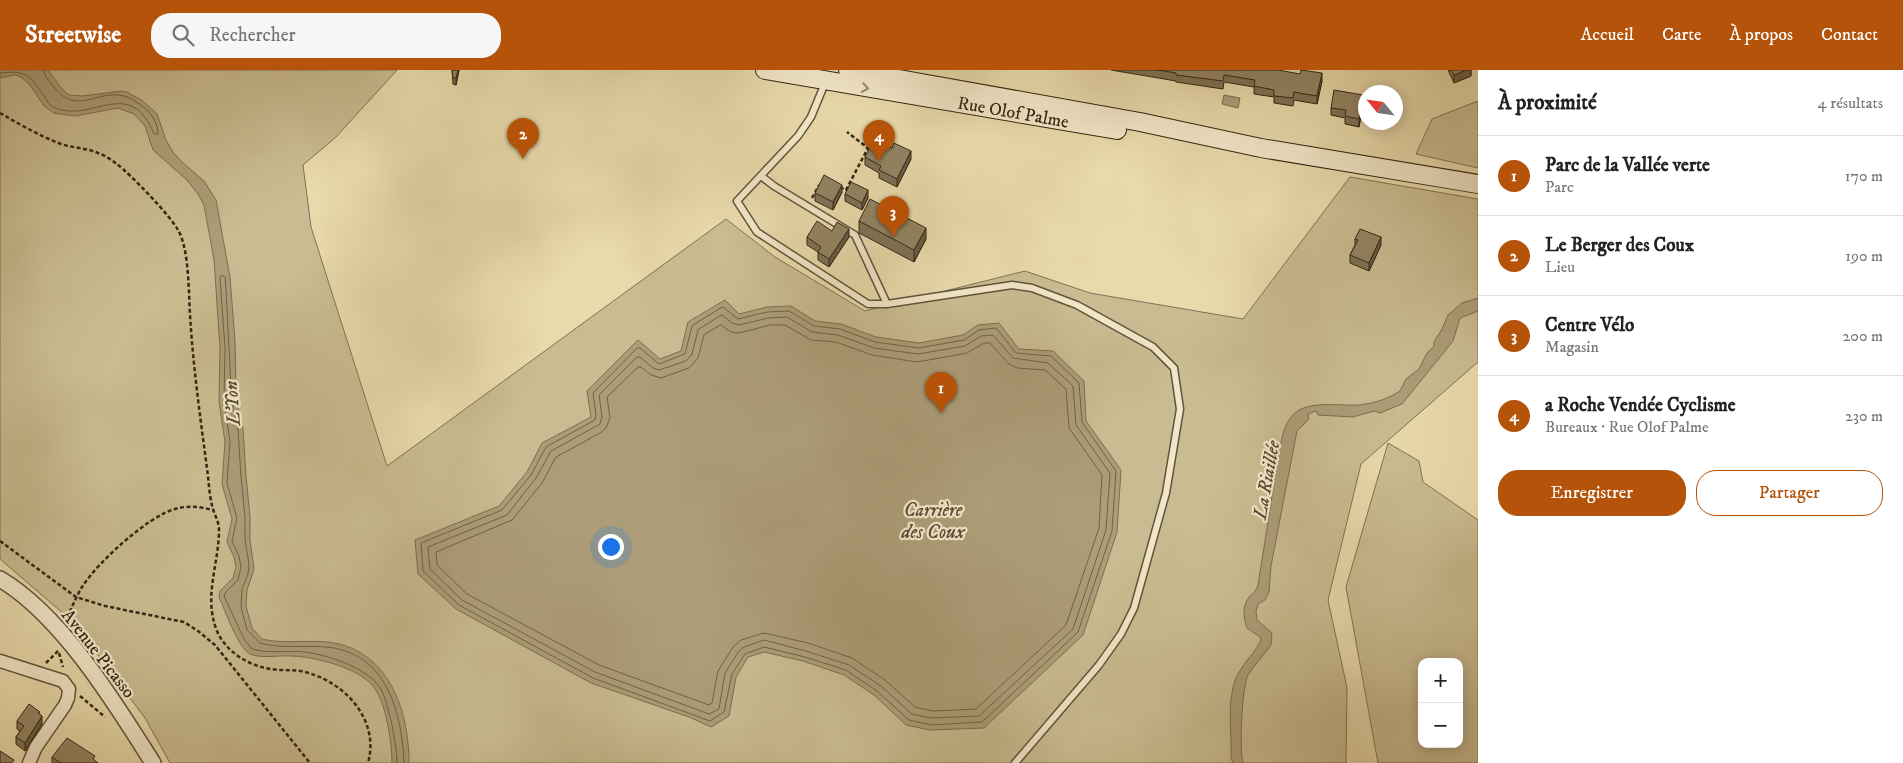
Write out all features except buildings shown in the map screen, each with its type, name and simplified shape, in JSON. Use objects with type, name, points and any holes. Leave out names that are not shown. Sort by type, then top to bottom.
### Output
[{"type":"main road","name":"Rue Olof Palme","points":[[765,70],[827,76],[1137,134],[1261,148]]},
{"type":"main road","name":"Rue Olof Palme","points":[[848,70],[1140,122],[1261,148],[1478,184]]},
{"type":"street","name":"Avenue Picasso","points":[[0,579],[30,602],[64,637],[111,697],[153,763]]},
{"type":"street","points":[[0,661],[63,681],[69,688],[67,699],[36,747],[29,763]]},
{"type":"lane","points":[[827,76],[811,116],[798,136],[737,201],[758,232],[868,304],[888,304],[1012,285],[1032,288],[1077,305],[1152,347],[1174,368],[1180,409],[1166,493],[1134,608],[1121,634],[1098,666],[1015,763]]},
{"type":"lane","points":[[761,176],[774,186],[855,235],[888,304]]},
{"type":"path","points":[[0,113],[61,144],[98,153],[119,165],[161,208],[179,230],[188,265],[190,326],[213,510],[219,529],[210,592],[217,631],[236,655],[246,661],[271,669],[304,672],[320,677],[349,696],[362,711],[370,731],[372,752],[368,763]]},
{"type":"path","points":[[838,186],[846,190],[868,148],[847,132]]},
{"type":"path","points":[[808,207],[822,178]]},
{"type":"path","points":[[39,673],[64,637],[76,597],[92,574],[106,560],[154,519],[177,508],[197,507],[213,510]]},
{"type":"path","points":[[0,542],[76,597],[106,606],[184,622],[198,631],[215,646],[310,763]]},
{"type":"path","points":[[67,699],[79,695],[108,720]]},
{"type":"shaded area","points":[[0,70],[397,70],[336,137],[303,165],[311,227],[387,466],[726,219],[775,257],[865,311],[1025,271],[1090,293],[1243,319],[1350,177],[1478,199],[1478,362],[1361,464],[1328,600],[1347,688],[1346,763],[170,763],[145,718],[73,622],[0,559]]},
{"type":"shaded area","points":[[1478,101],[1478,168],[1416,154],[1432,119]]},
{"type":"shaded area","points":[[1388,443],[1419,461],[1423,482],[1478,520],[1478,763],[1378,763],[1346,587]]},
{"type":"water","name":"L'Yon","points":[[0,70],[48,70],[62,89],[69,95],[83,96],[121,91],[127,92],[143,101],[157,114],[166,140],[173,152],[204,181],[216,200],[230,277],[235,341],[236,387],[243,429],[250,540],[254,569],[247,590],[246,606],[252,628],[262,639],[327,642],[348,647],[366,656],[380,669],[391,685],[399,703],[405,723],[409,763],[392,763],[385,712],[378,693],[366,679],[346,668],[324,661],[301,657],[250,654],[236,637],[219,597],[220,591],[233,578],[236,567],[234,557],[227,542],[232,519],[222,484],[225,442],[219,402],[220,348],[214,260],[204,205],[198,194],[187,180],[153,150],[145,126],[134,114],[118,108],[75,116],[54,113],[44,106],[30,85],[21,77],[15,75],[0,78]]},
{"type":"water","points":[[1224,95],[1240,98],[1238,108],[1222,104]]},
{"type":"water","points":[[1478,298],[1478,311],[1460,318],[1453,341],[1402,404],[1380,413],[1374,411],[1353,417],[1318,415],[1316,411],[1308,414],[1309,419],[1297,431],[1271,566],[1269,592],[1265,600],[1258,604],[1256,612],[1257,620],[1272,633],[1271,645],[1248,675],[1246,681],[1241,733],[1243,763],[1233,763],[1231,758],[1230,716],[1234,685],[1240,671],[1261,640],[1260,637],[1247,628],[1244,607],[1258,585],[1280,446],[1286,425],[1294,414],[1307,407],[1315,405],[1367,404],[1387,398],[1400,391],[1406,379],[1419,369],[1427,353],[1434,346],[1434,342],[1448,315],[1462,303]]},
{"type":"water","name":"Carrière des Coux","points":[[725,300],[739,314],[767,307],[791,306],[815,321],[841,324],[876,337],[919,343],[963,335],[978,325],[999,323],[1019,349],[1053,351],[1084,381],[1086,421],[1121,470],[1117,532],[1083,635],[984,728],[930,730],[906,725],[874,695],[844,675],[803,661],[764,652],[748,657],[736,677],[729,716],[711,727],[689,717],[591,683],[456,609],[418,574],[415,540],[499,506],[527,472],[542,443],[591,417],[587,391],[638,340],[660,359],[681,351],[688,322]]},
{"type":"place","name":"Le Berger des Coux","points":[[523,159]]},
{"type":"place","name":"a Roche Vendée Cyclisme","points":[[879,161]]},
{"type":"place","name":"Centre Vélo","points":[[893,237]]},
{"type":"place","name":"Parc de la Vallée verte","points":[[941,413]]},
{"type":"water label","name":"La Riaillée","points":[[1267,480]]}]
